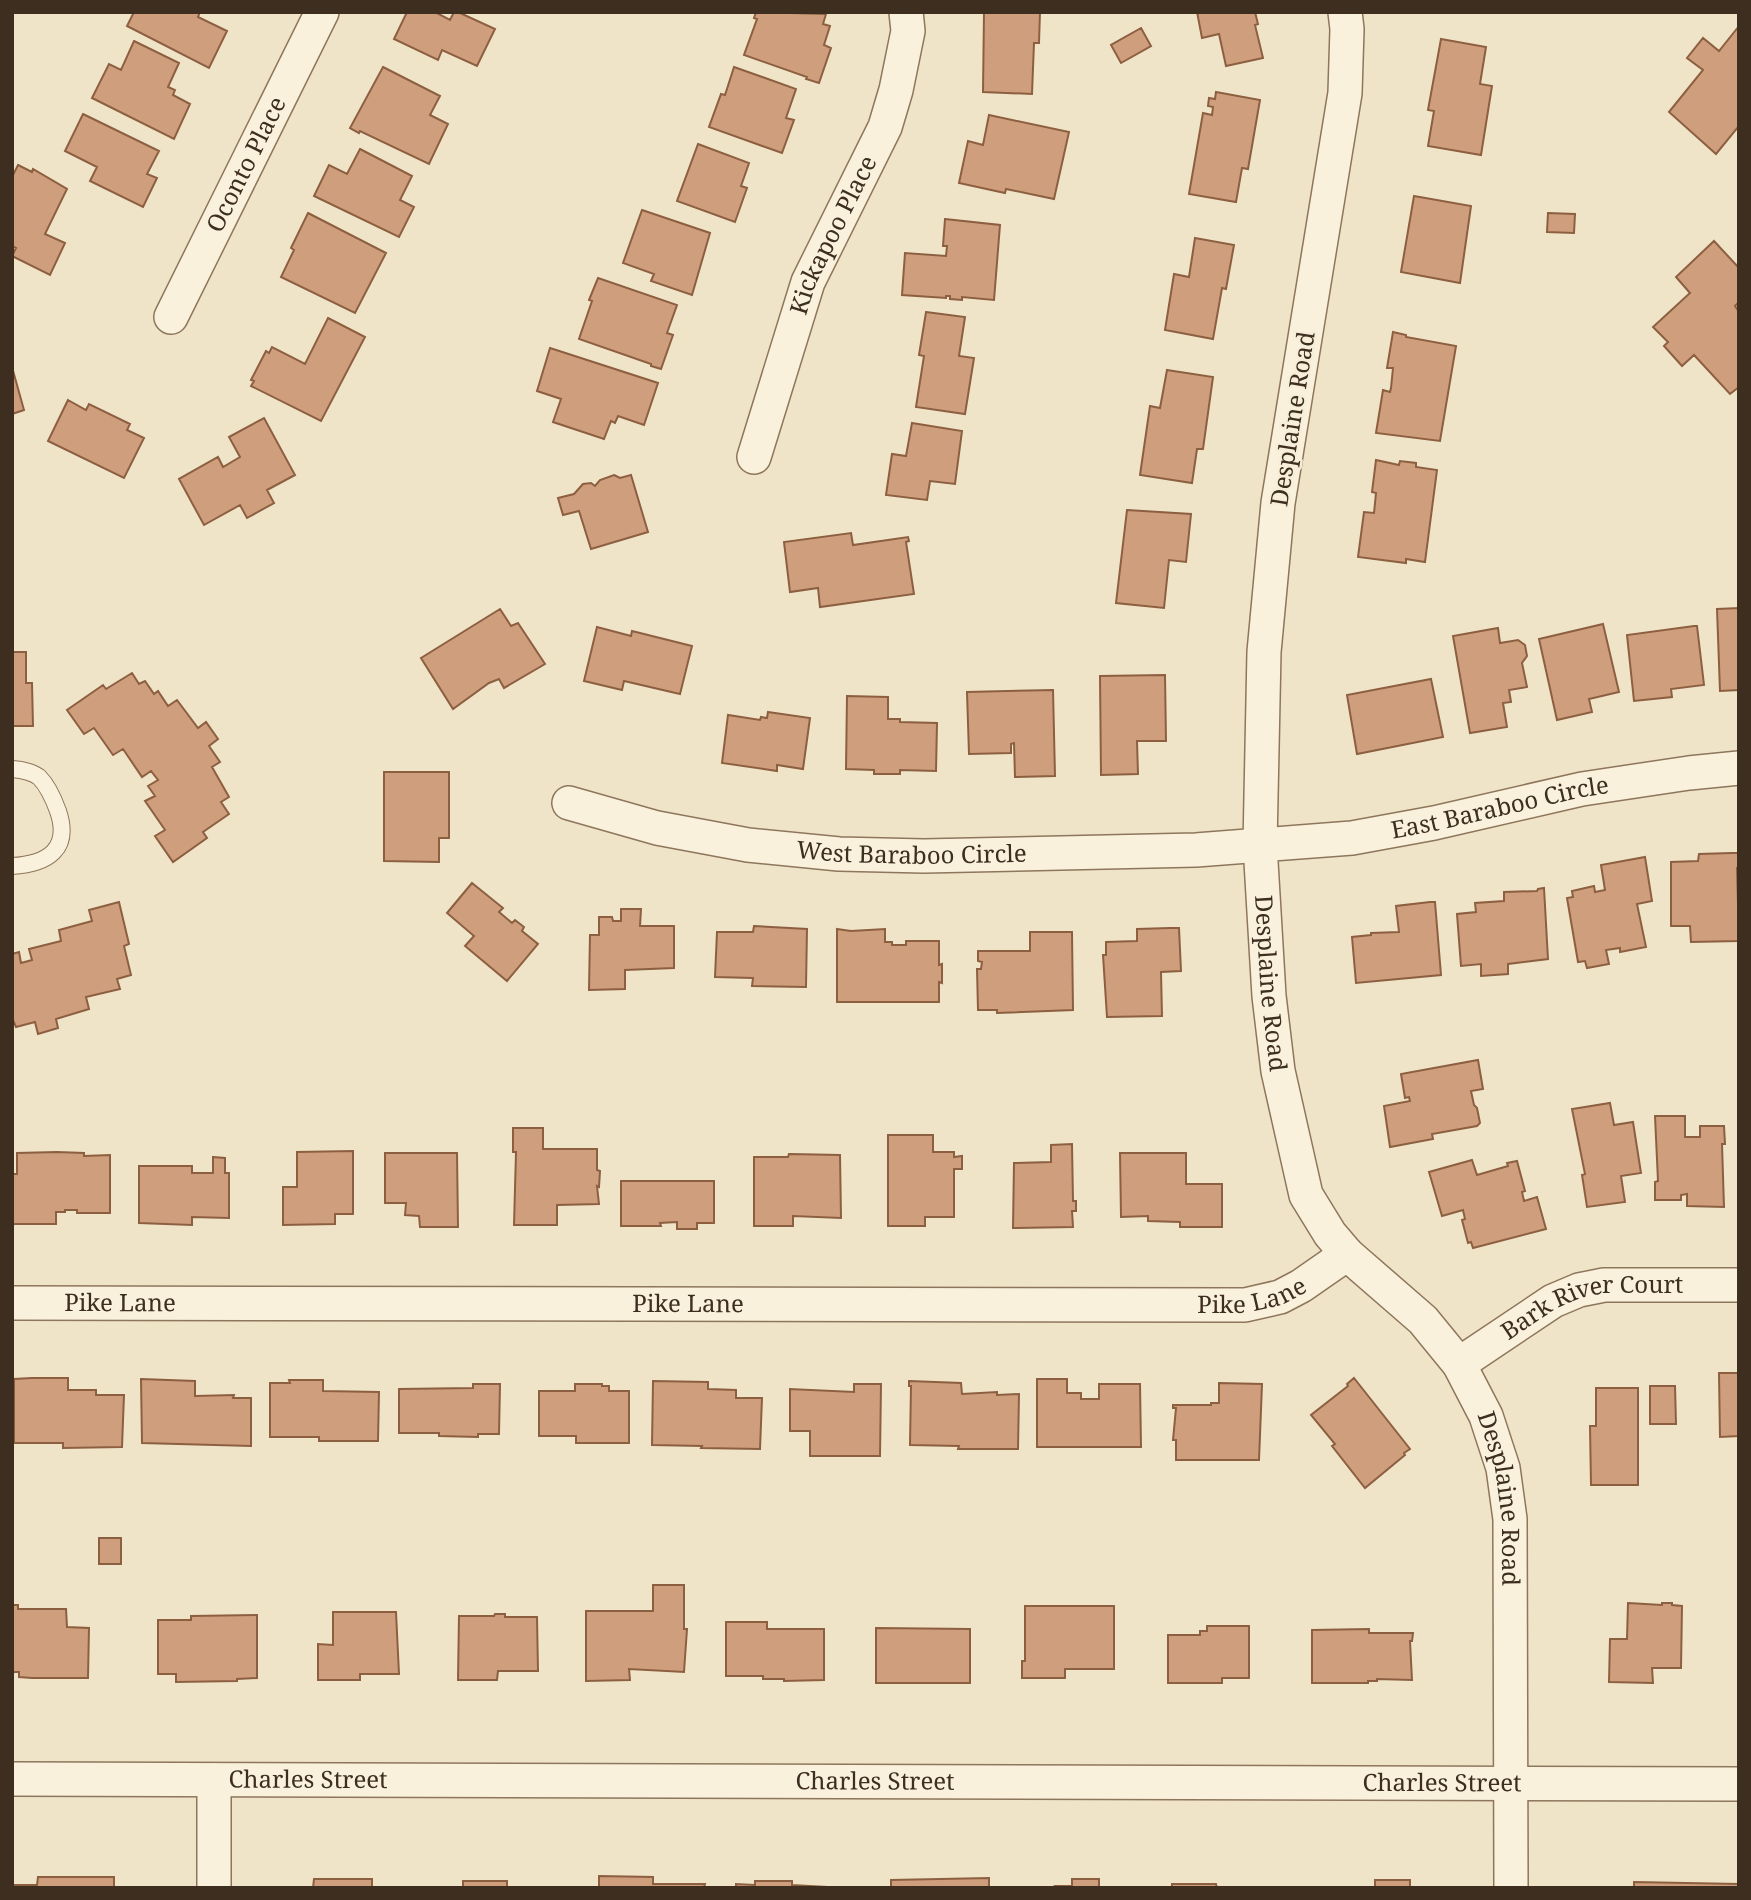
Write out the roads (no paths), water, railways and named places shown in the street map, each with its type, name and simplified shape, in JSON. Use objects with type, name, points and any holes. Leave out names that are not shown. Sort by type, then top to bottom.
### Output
[{"type":"street","name":"Oconto Place","points":[[171,317],[322,12]]},
{"type":"street","name":"Kickapoo Place","points":[[754,457],[808,282],[885,127],[908,31],[906,12]]},
{"type":"street","name":"Desplaine Road","points":[[1345,12],[1345,93],[1278,503],[1264,652],[1260,845],[1269,996],[1278,1071],[1306,1195],[1330,1234],[1347,1254],[1423,1320],[1459,1364],[1486,1416],[1503,1468],[1510,1519],[1511,1888]]},
{"type":"street","name":"East Baraboo Circle","points":[[1260,845],[1352,838],[1434,823],[1581,789],[1739,768]]},
{"type":"street","name":"West Baraboo Circle","points":[[569,803],[657,828],[748,845],[839,854],[924,856],[1196,850],[1260,845]]},
{"type":"street","name":"Pike Lane","points":[[12,1303],[1245,1305],[1280,1297],[1347,1254]]},
{"type":"street","name":"Bark River Court","points":[[1459,1364],[1553,1301],[1579,1290],[1604,1285],[1739,1285]]},
{"type":"street","name":"Charles Street","points":[[12,1779],[1739,1784]]},
{"type":"street","points":[[214,1780],[214,1888]]},
{"type":"lane","points":[[12,769],[39,777],[55,802],[63,831],[57,850],[50,856],[23,866],[12,866]]}]
